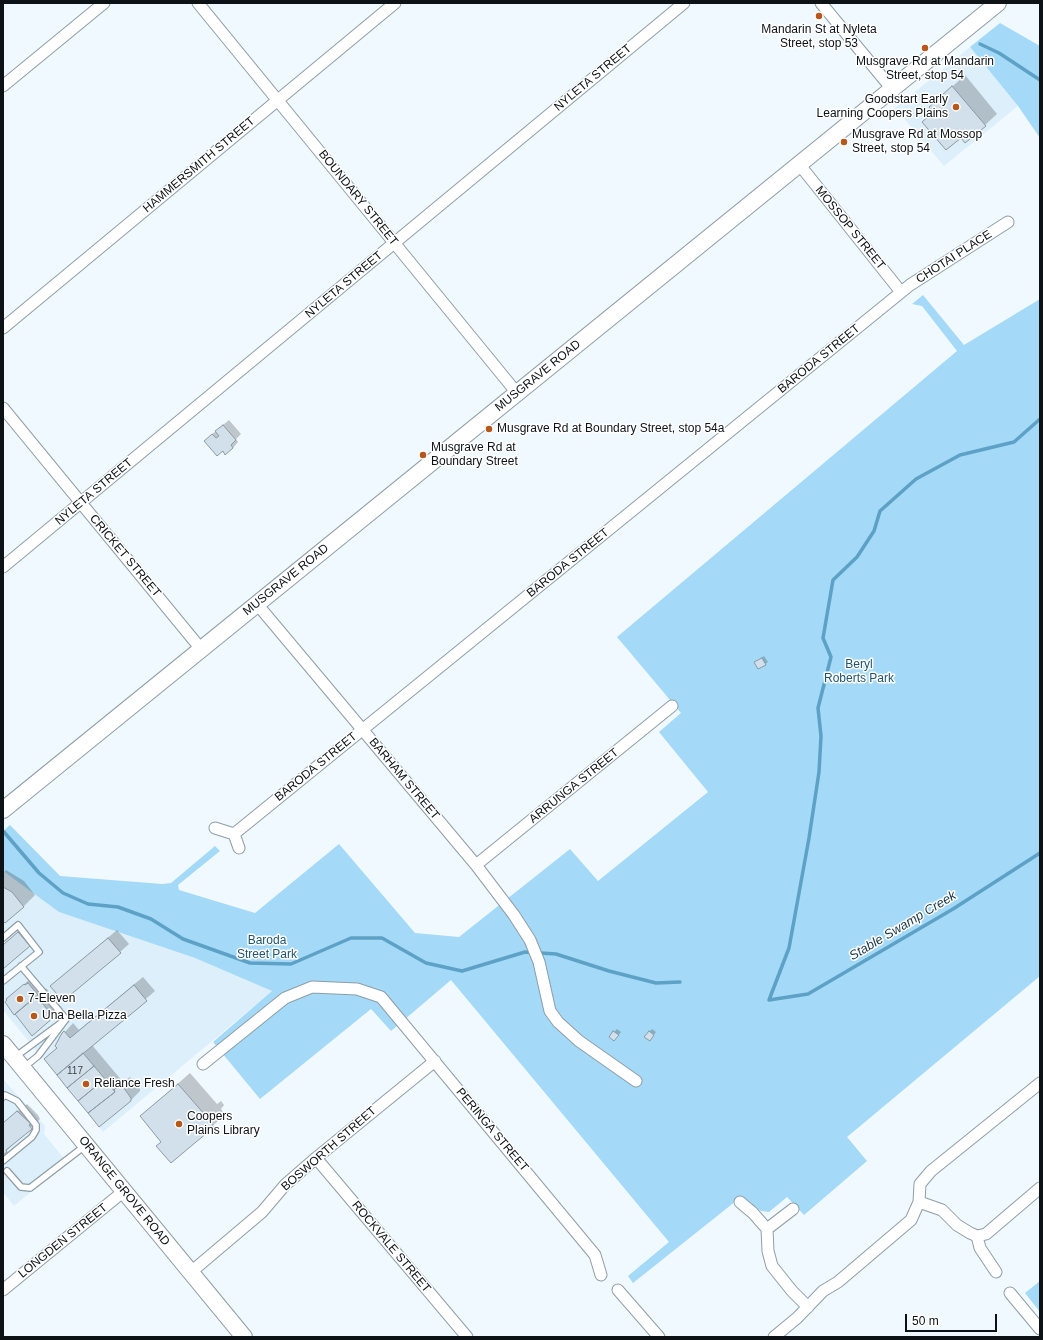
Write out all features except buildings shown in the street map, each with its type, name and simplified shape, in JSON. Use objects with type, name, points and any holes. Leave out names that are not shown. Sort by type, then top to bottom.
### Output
[{"type":"street","points":[[3,86],[104,3]]},
{"type":"street","name":"BOUNDARY STREET","points":[[198,3],[517,393]]},
{"type":"street","name":"HAMMERSMITH STREET","points":[[3,328],[395,3]]},
{"type":"street","name":"NYLETA STREET","points":[[3,567],[684,3]]},
{"type":"street","points":[[821,3],[892,89]]},
{"type":"street","name":"MUSGRAVE ROAD","points":[[3,810],[998,3]]},
{"type":"street","name":"MOSSOP STREET","points":[[799,164],[901,292]]},
{"type":"street","name":"CHOTAI PLACE","points":[[901,292],[1008,222]]},
{"type":"street","name":"BARODA STREET","points":[[234,834],[901,292]]},
{"type":"street","name":"CRICKET STREET","points":[[3,408],[201,649]]},
{"type":"street","name":"BARHAM STREET","points":[[257,604],[363,729],[504,901],[530,940],[539,962],[550,1011],[558,1022],[579,1041],[636,1081]]},
{"type":"street","name":"ARRUNGA STREET","points":[[476,865],[672,706]]},
{"type":"street","points":[[215,828],[234,834],[239,848]]},
{"type":"street","name":"PERINGA STREET","points":[[203,1064],[285,998],[312,987],[357,988],[381,997],[595,1255],[601,1275]]},
{"type":"street","name":"ORANGE GROVE ROAD","points":[[10,1054],[191,1272],[241,1336]]},
{"type":"street","name":"BOSWORTH STREET","points":[[191,1272],[262,1212],[285,1185],[316,1158],[435,1061]]},
{"type":"street","points":[[774,1337],[797,1318],[822,1291],[838,1282],[911,1220],[919,1202],[920,1184],[924,1177],[1040,1083]]},
{"type":"street","name":"ROCKVALE STREET","points":[[316,1158],[467,1337]]},
{"type":"street","points":[[919,1202],[942,1210],[957,1225],[970,1234],[978,1236],[986,1234],[1040,1188]]},
{"type":"street","name":"LONGDEN STREET","points":[[3,1290],[124,1191]]},
{"type":"street","points":[[740,1202],[754,1213],[768,1229],[768,1251],[772,1266],[792,1291],[808,1306]]},
{"type":"street","points":[[768,1229],[792,1209]]},
{"type":"street","points":[[978,1236],[980,1248],[996,1272]]},
{"type":"street","points":[[618,1290],[659,1337]]},
{"type":"street","points":[[1010,1293],[1040,1329]]},
{"type":"lane","points":[[3,938],[18,925],[39,952],[3,981]]},
{"type":"lane","points":[[21,966],[66,1019]]},
{"type":"lane","points":[[10,1054],[66,1019]]},
{"type":"lane","points":[[10,1054],[38,1056],[66,1019]]},
{"type":"lane","points":[[3,1097],[5,1095],[16,1101],[36,1125],[36,1130],[32,1138],[3,1161]]},
{"type":"lane","points":[[7,1171],[21,1187],[30,1188],[86,1145]]},
{"type":"shaded area","name":"Goodstart Early Learning Coopers Plains","points":[[970,47],[1018,106],[944,166],[895,108]]},
{"type":"shaded area","points":[[3,871],[59,912],[195,958],[272,991],[103,1132],[3,1010]]},
{"type":"shaded area","points":[[3,1079],[45,1126],[44,1134],[67,1162],[14,1206],[3,1192]]},
{"type":"green space","points":[[1000,23],[1040,46],[1040,138],[1018,106],[970,47]]},
{"type":"green space","name":"Beryl Roberts Park","points":[[923,295],[964,345],[1040,299],[1040,976],[847,1137],[867,1161],[804,1215],[787,1197],[769,1212],[761,1211],[741,1197],[633,1283],[628,1276],[669,1242],[451,980],[391,1031],[371,1009],[260,1099],[213,1042],[272,991],[195,958],[59,912],[3,871],[3,831],[10,825],[60,876],[162,884],[171,883],[215,846],[220,851],[178,885],[179,890],[255,913],[339,844],[415,933],[459,937],[570,849],[598,881],[708,792],[659,732],[681,713],[617,637],[957,351],[922,306],[912,304]]},
{"type":"green space","points":[[1040,1281],[1040,1312],[1025,1293]]},
{"type":"waterway","points":[[980,44],[999,53],[1040,80]]},
{"type":"waterway","points":[[1040,419],[1014,442],[960,455],[916,479],[880,511],[874,531],[857,557],[833,580],[823,638],[831,657],[818,708],[821,736],[819,772],[809,838],[789,948],[769,1000],[808,994],[953,909],[1040,853]]},
{"type":"waterway","name":"Stable Swamp Creek","points":[[4,832],[39,873],[63,893],[88,904],[118,907],[151,919],[183,939],[250,963],[291,964],[351,938],[382,938],[426,963],[462,971],[525,952],[556,954],[609,971],[656,983],[680,982]]},
{"type":"place","name":"Mandarin St at Nyleta Street, stop 53","points":[[819,16]]},
{"type":"place","name":"Musgrave Rd at Mandarin Street, stop 54","points":[[925,48]]},
{"type":"place","name":"Goodstart Early Learning Coopers Plains","points":[[956,107]]},
{"type":"place","name":"Musgrave Rd at Mossop Street, stop 54","points":[[844,142]]},
{"type":"place","name":"Musgrave Rd at Boundary Street, stop 54a","points":[[489,429]]},
{"type":"place","name":"Musgrave Rd at Boundary Street","points":[[423,455]]},
{"type":"place","name":"7-Eleven","points":[[20,999]]},
{"type":"place","name":"Una Bella Pizza","points":[[34,1016]]},
{"type":"place","name":"Reliance Fresh","points":[[86,1084]]},
{"type":"place","name":"Coopers Plains Library","points":[[179,1124]]},
{"type":"park label","name":"Baroda Street Park","points":[[267,948]]}]
